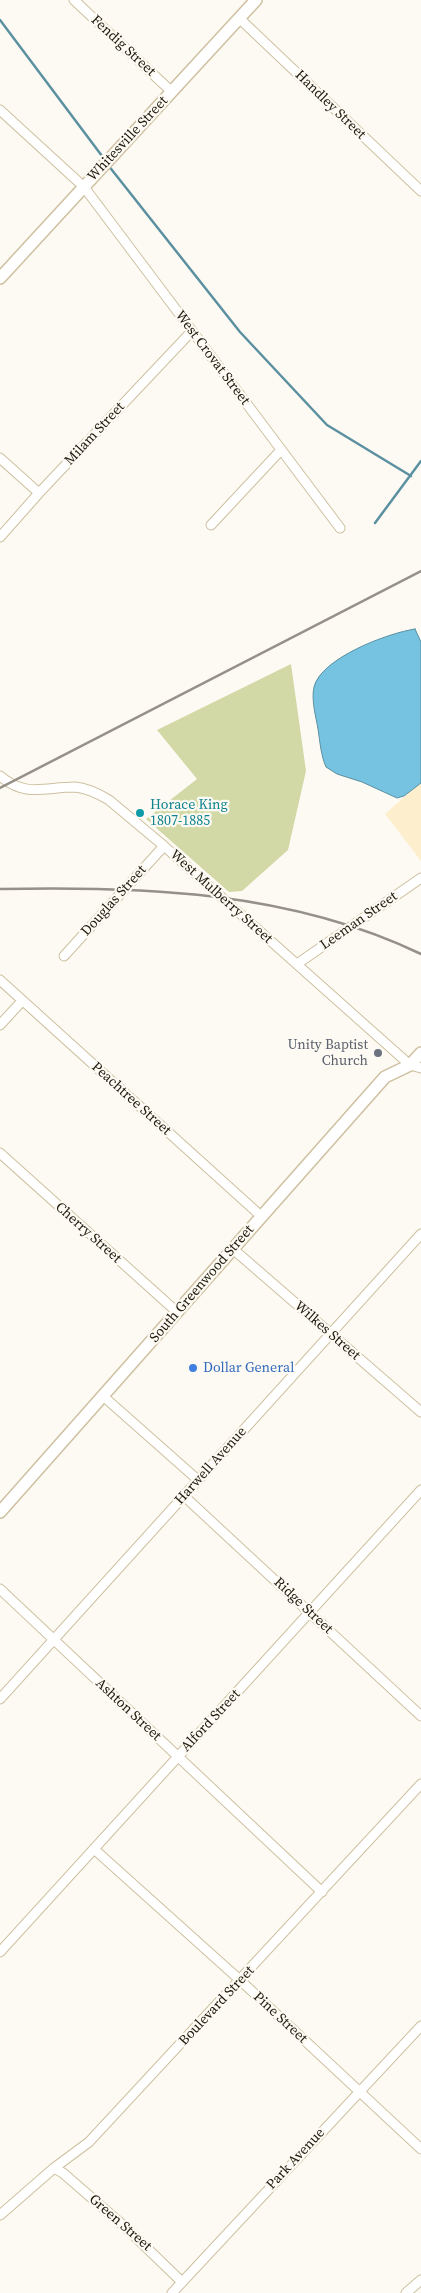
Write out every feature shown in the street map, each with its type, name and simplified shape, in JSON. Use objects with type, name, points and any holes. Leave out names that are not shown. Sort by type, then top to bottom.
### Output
[{"type":"street","name":"Fendig Street","points":[[74,0],[172,92]]},
{"type":"street","name":"Whitesville Street","points":[[0,278],[256,0]]},
{"type":"street","name":"Handley Street","points":[[239,18],[421,191]]},
{"type":"street","name":"West Crovat Street","points":[[0,110],[84,187],[340,528]]},
{"type":"street","name":"Milam Street","points":[[0,537],[192,331]]},
{"type":"street","points":[[211,525],[281,450]]},
{"type":"street","points":[[0,458],[39,493]]},
{"type":"street","name":"West Mulberry Street","points":[[0,776],[9,784],[25,789],[44,791],[76,787],[98,794],[164,846],[415,1066]]},
{"type":"street","name":"Douglas Street","points":[[64,956],[164,846]]},
{"type":"street","name":"Leeman Street","points":[[297,964],[421,878]]},
{"type":"street","name":"Peachtree Street","points":[[0,980],[261,1216]]},
{"type":"street","points":[[0,1025],[22,1001]]},
{"type":"street","points":[[415,1066],[421,1053]]},
{"type":"street","name":"South Greenwood Street","points":[[0,1512],[385,1077],[415,1066]]},
{"type":"street","name":"Cherry Street","points":[[1,1156],[177,1312]]},
{"type":"street","name":"Harwell Avenue","points":[[0,1699],[421,1234]]},
{"type":"street","name":"Wilkes Street","points":[[233,1249],[421,1412]]},
{"type":"street","points":[[103,1396],[198,1480]]},
{"type":"street","name":"Alford Street","points":[[0,1952],[311,1613],[421,1490]]},
{"type":"street","name":"Ridge Street","points":[[184,1496],[421,1716]]},
{"type":"street","name":"Ashton Street","points":[[0,1589],[322,1892]]},
{"type":"street","name":"Boulevard Street","points":[[0,2215],[54,2168],[90,2142],[241,1981],[421,1784]]},
{"type":"street","name":"Pine Street","points":[[94,1849],[241,1981],[421,2149]]},
{"type":"street","name":"Park Avenue","points":[[172,2293],[421,2026]]},
{"type":"street","name":"Green Street","points":[[54,2168],[63,2173],[132,2233],[182,2282]]},
{"type":"street","points":[[406,2293],[421,2280]]},
{"type":"shaded area","points":[[421,782],[421,861],[385,814]]},
{"type":"green space","points":[[291,664],[306,771],[288,850],[242,891],[229,892],[146,819],[197,779],[157,730]]},
{"type":"water","points":[[415,629],[421,642],[421,783],[404,796],[397,798],[362,782],[337,774],[326,767],[321,749],[313,692],[319,676],[342,657],[373,641]]},
{"type":"waterway","points":[[0,20],[105,160]]},
{"type":"waterway","points":[[108,165],[240,332],[327,425],[411,476]]},
{"type":"waterway","points":[[375,523],[421,461]]},
{"type":"railway","points":[[0,788],[421,571]]},
{"type":"railway","points":[[0,889],[107,889],[161,892],[215,897],[268,905],[320,917],[371,933],[421,954]]},
{"type":"place","name":"Horace King 1807-1885","points":[[140,813]]},
{"type":"place","name":"Unity Baptist Church","points":[[378,1053]]},
{"type":"place","name":"Dollar General","points":[[193,1368]]}]
